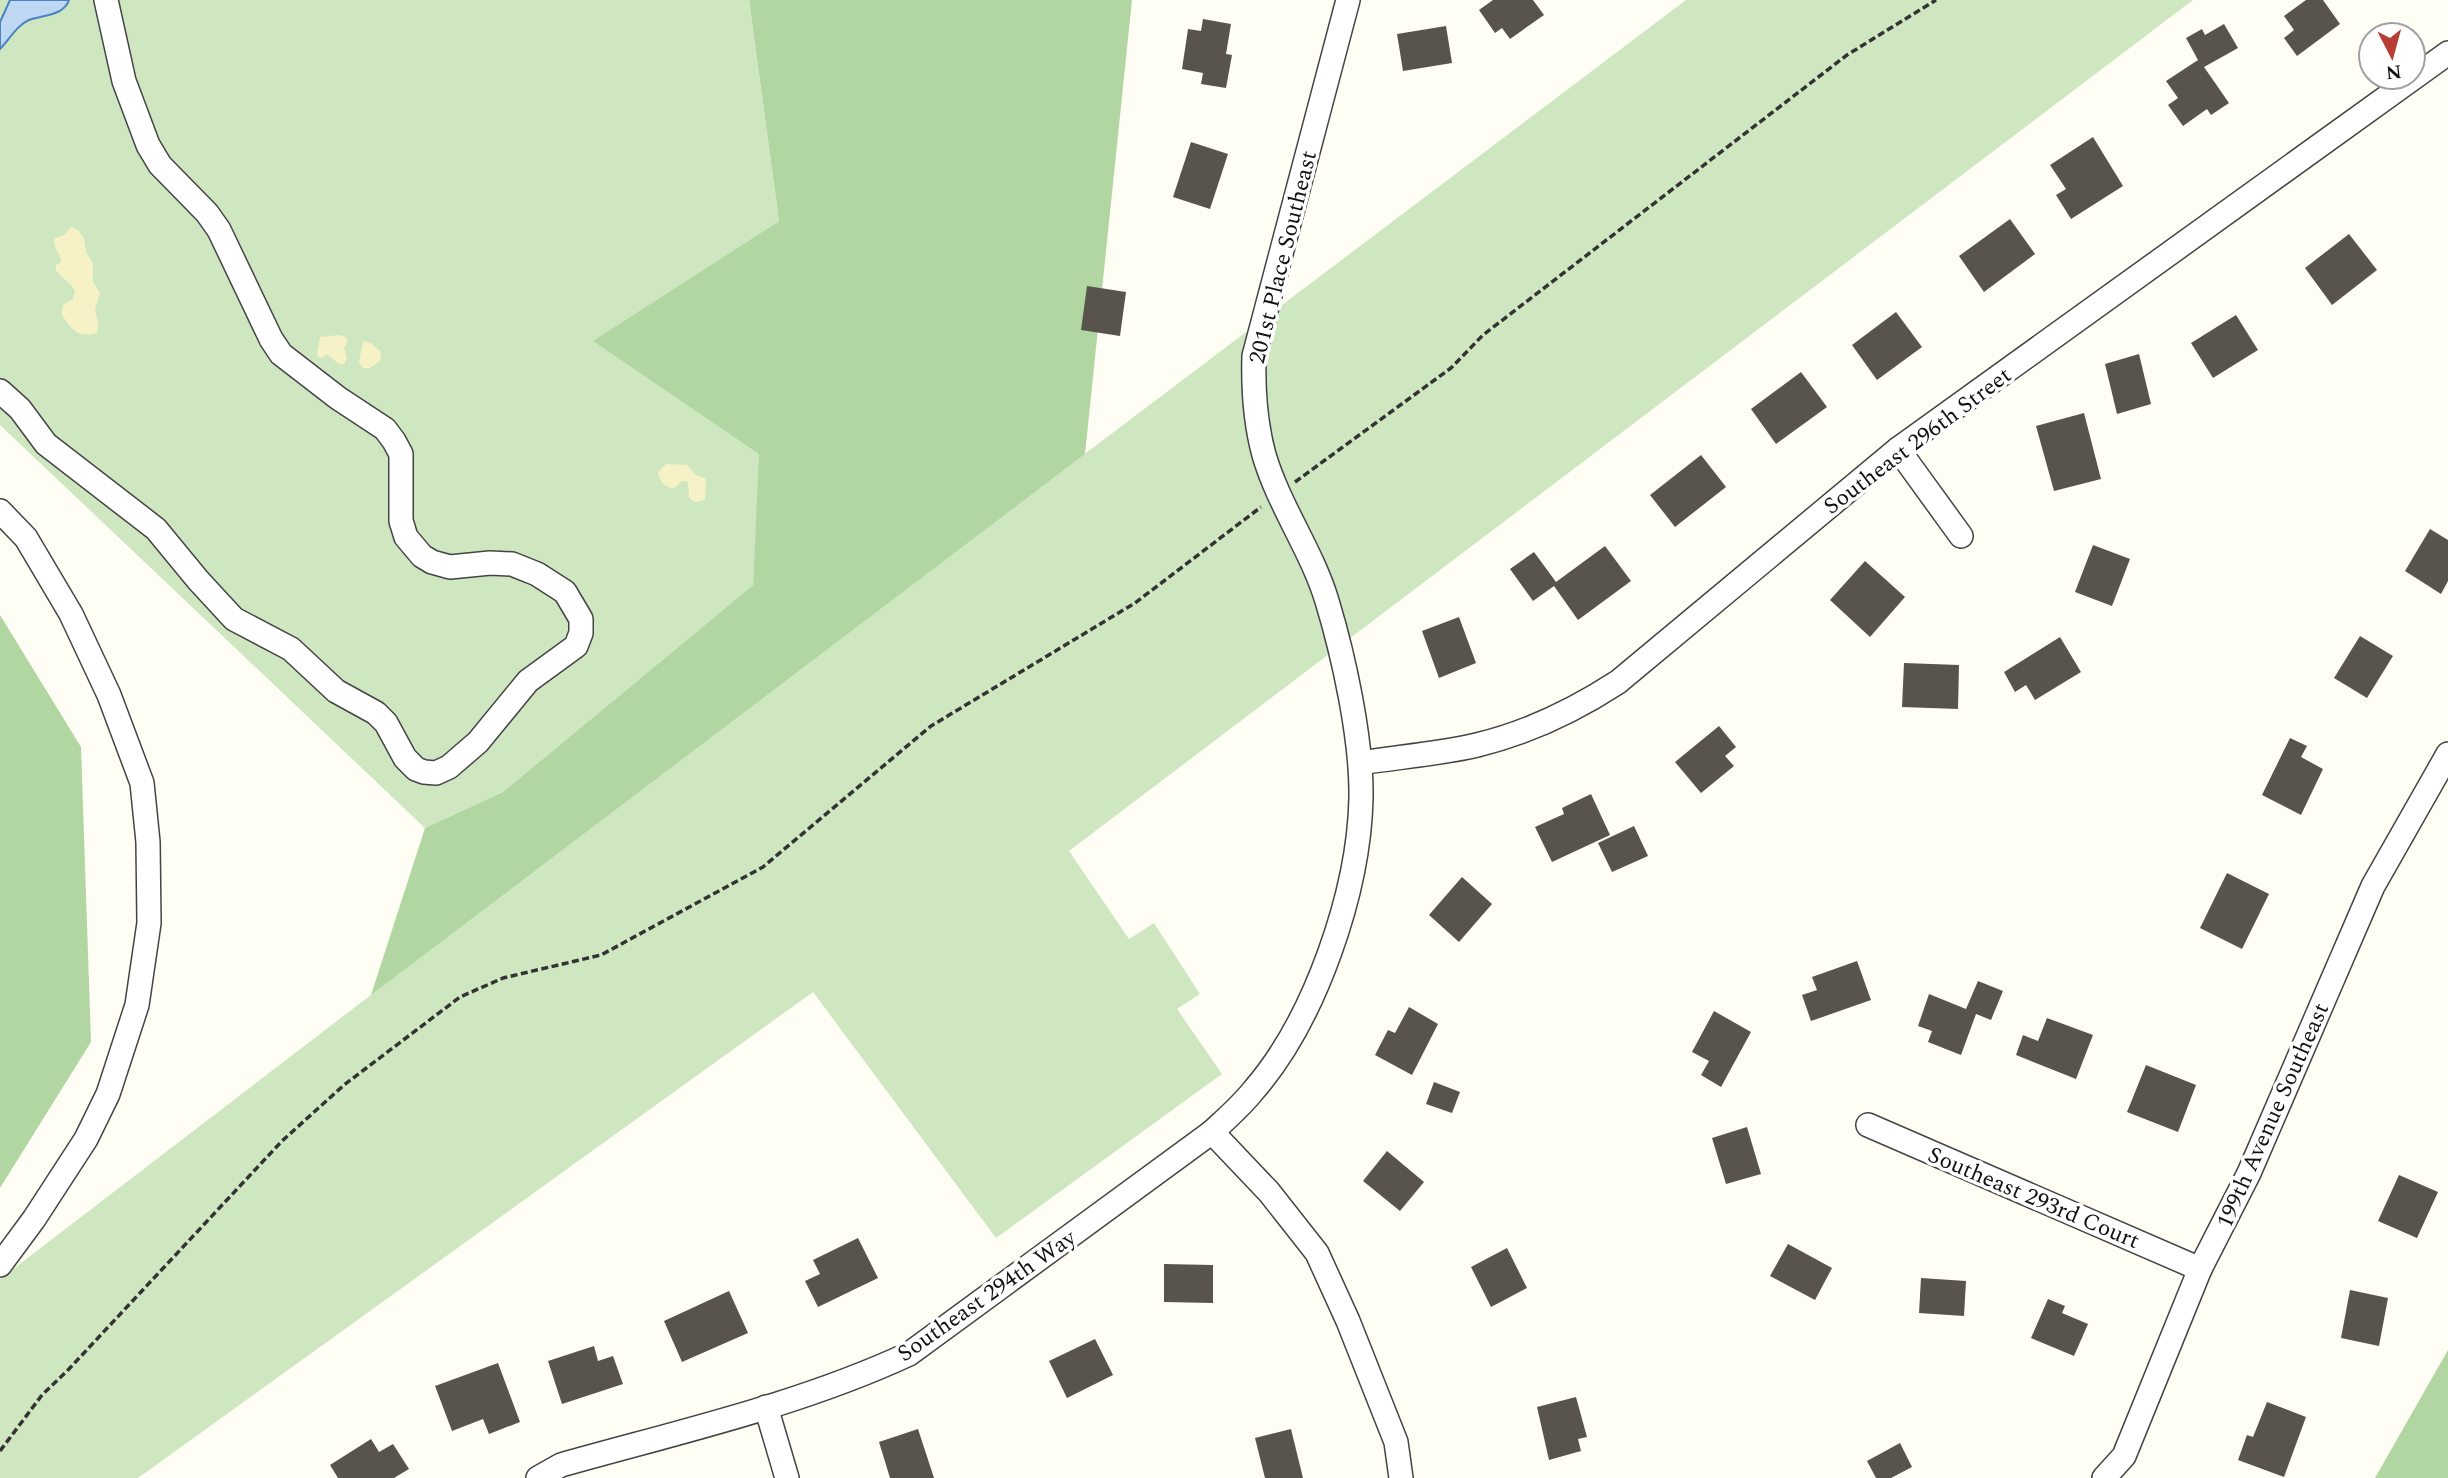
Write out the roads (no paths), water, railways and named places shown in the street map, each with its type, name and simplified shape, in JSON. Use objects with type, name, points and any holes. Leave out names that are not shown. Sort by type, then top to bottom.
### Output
[{"type":"street","points":[[0,391],[20,409],[46,444],[156,529],[234,619],[290,649],[330,687],[376,713],[386,723],[404,758],[416,769],[436,773],[449,767],[478,742],[527,681],[576,646],[581,633],[581,619],[565,592],[552,582],[512,565],[490,563],[450,568],[422,556],[407,537],[401,521],[401,454],[394,441],[385,429],[338,398],[281,354],[271,339],[219,230],[185,189],[160,165],[148,145],[124,81],[106,0]]},
{"type":"street","name":"201st Place Southeast","points":[[1212,1132],[1254,1091],[1282,1052],[1321,978],[1346,898],[1359,831],[1360,763],[1346,677],[1327,599],[1265,458],[1256,422],[1253,386],[1254,356],[1348,0]]},
{"type":"street","name":"Southeast 296th Street","points":[[1360,763],[1476,745],[1516,733],[1585,703],[1618,682],[1898,449],[2448,53]]},
{"type":"street","points":[[1898,449],[1961,536]]},
{"type":"street","points":[[0,511],[26,538],[71,614],[109,695],[142,783],[148,842],[149,923],[137,1004],[108,1094],[86,1139],[34,1219],[0,1265]]},
{"type":"street","name":"199th Avenue Southeast","points":[[2104,1478],[2124,1456],[2200,1269],[2249,1173],[2373,886],[2448,754]]},
{"type":"street","name":"Southeast 293rd Court","points":[[1868,1125],[2200,1269]]},
{"type":"street","points":[[1212,1132],[1269,1192],[1317,1253],[1348,1321],[1396,1442],[1401,1478]]},
{"type":"street","name":"Southeast 294th Way","points":[[538,1478],[561,1465],[766,1407],[863,1375],[909,1354],[1212,1132]]},
{"type":"street","points":[[766,1407],[787,1478]]},
{"type":"water","points":[[10,0],[69,0],[58,12],[25,22],[0,49],[0,22]]}]
